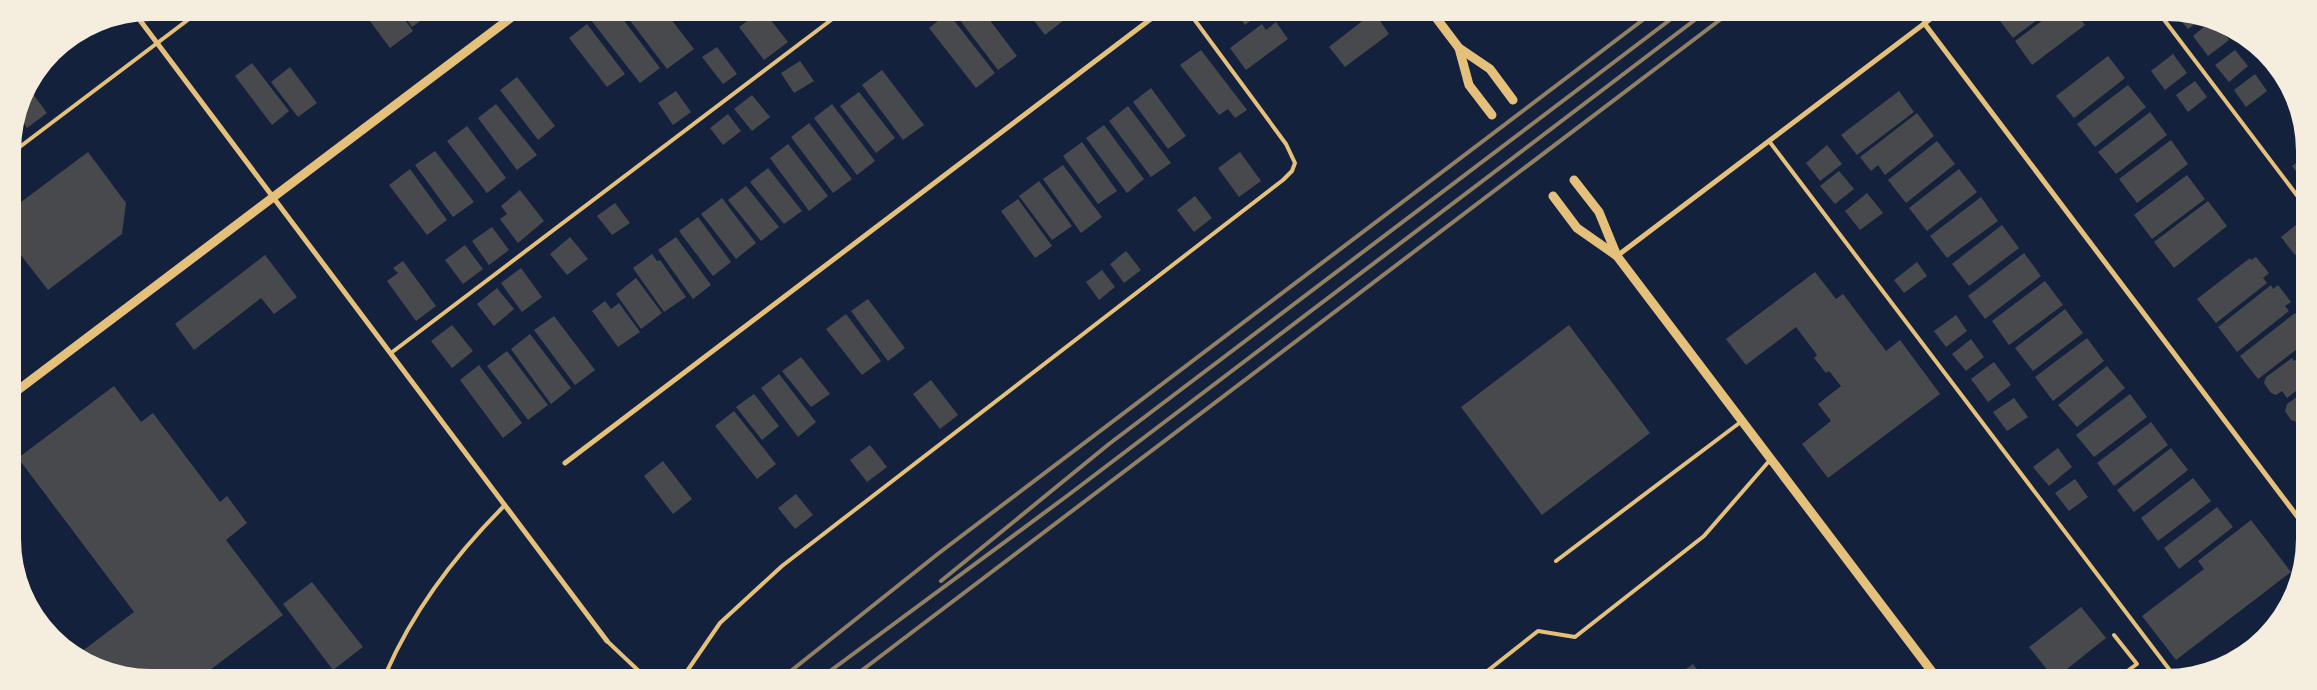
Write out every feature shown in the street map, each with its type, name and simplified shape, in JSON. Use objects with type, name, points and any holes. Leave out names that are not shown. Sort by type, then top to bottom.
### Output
[{"type":"street","points":[[1439,21],[1459,48],[1490,69],[1513,100]]},
{"type":"street","points":[[1617,256],[1926,21]]},
{"type":"street","points":[[141,22],[608,641]]},
{"type":"street","points":[[21,387],[505,22]]},
{"type":"street","points":[[565,463],[1147,22]]},
{"type":"street","points":[[1924,23],[2296,515]]},
{"type":"street","points":[[1459,48],[1469,85],[1492,115]]},
{"type":"street","points":[[1574,180],[1598,212],[1617,256],[1929,668]]},
{"type":"street","points":[[1553,196],[1577,228],[1617,256]]},
{"type":"lane","points":[[689,669],[720,623],[782,566],[1283,180],[1292,171],[1295,163],[1286,144],[1196,21]]},
{"type":"lane","points":[[2165,21],[2296,194]]},
{"type":"lane","points":[[22,145],[185,22]]},
{"type":"lane","points":[[391,353],[829,22]]},
{"type":"lane","points":[[1770,141],[2168,668]]},
{"type":"lane","points":[[1556,560],[1742,421]]},
{"type":"lane","points":[[1491,668],[1538,631],[1575,638],[1704,536],[1771,458]]},
{"type":"lane","points":[[388,669],[411,624],[444,573],[472,537],[505,505]]},
{"type":"lane","points":[[2114,635],[2137,664],[2131,668]]},
{"type":"lane","points":[[608,641],[637,669]]},
{"type":"building","points":[[1362,21],[1380,21],[1389,34],[1345,67],[1329,47]]},
{"type":"building","points":[[2000,21],[2036,21],[2013,38]]},
{"type":"building","points":[[2042,21],[2082,21],[2085,25],[2032,65],[2015,41]]},
{"type":"building","points":[[371,22],[406,22],[413,31],[390,48]]},
{"type":"building","points":[[408,22],[419,22],[412,27]]},
{"type":"building","points":[[592,22],[625,22],[660,68],[640,83]]},
{"type":"building","points":[[631,22],[673,22],[694,49],[667,69]]},
{"type":"building","points":[[746,22],[772,22],[788,42],[764,60],[739,27]]},
{"type":"building","points":[[937,22],[955,22],[995,73],[976,88],[929,28]]},
{"type":"building","points":[[961,22],[991,22],[1017,56],[998,70]]},
{"type":"building","points":[[1035,22],[1062,22],[1045,35]]},
{"type":"building","points":[[1276,22],[1288,39],[1246,70],[1230,48],[1262,24],[1266,30]]},
{"type":"building","points":[[2182,22],[2194,25],[2188,29]]},
{"type":"building","points":[[587,24],[625,74],[607,87],[569,38]]},
{"type":"building","points":[[2204,27],[2216,31],[2229,40],[2208,56],[2193,36]]},
{"type":"building","points":[[717,47],[737,74],[723,84],[702,57]]},
{"type":"building","points":[[1201,50],[1247,110],[1235,118],[1228,109],[1219,115],[1180,65]]},
{"type":"building","points":[[2235,50],[2248,66],[2229,82],[2215,65]]},
{"type":"building","points":[[2173,54],[2187,73],[2165,90],[2151,71]]},
{"type":"building","points":[[2108,56],[2125,78],[2074,118],[2056,96]]},
{"type":"building","points":[[800,61],[814,81],[794,93],[781,73]]},
{"type":"building","points":[[252,63],[289,111],[272,125],[235,76]]},
{"type":"building","points":[[290,67],[317,103],[298,117],[271,82]]},
{"type":"building","points":[[882,70],[924,125],[903,140],[862,85]]},
{"type":"building","points":[[2255,74],[2267,91],[2246,107],[2234,90]]},
{"type":"building","points":[[517,77],[555,126],[538,140],[500,90]]},
{"type":"building","points":[[2195,81],[2207,97],[2188,112],[2176,95]]},
{"type":"building","points":[[2128,85],[2146,107],[2095,147],[2077,124]]},
{"type":"building","points":[[1151,88],[1186,136],[1168,149],[1133,102]]},
{"type":"building","points":[[676,91],[691,112],[673,125],[658,103]]},
{"type":"building","points":[[1899,91],[1914,112],[1857,155],[1841,135]]},
{"type":"building","points":[[859,92],[895,138],[876,153],[840,106]]},
{"type":"building","points":[[34,95],[47,113],[27,128],[24,124]]},
{"type":"building","points":[[752,95],[770,117],[752,131],[734,109]]},
{"type":"building","points":[[496,104],[537,155],[517,170],[478,118]]},
{"type":"building","points":[[832,104],[875,161],[857,175],[814,118]]},
{"type":"building","points":[[1128,106],[1171,163],[1151,177],[1109,121]]},
{"type":"building","points":[[2150,112],[2167,135],[2116,174],[2098,152]]},
{"type":"building","points":[[1917,113],[1934,136],[1885,175],[1878,165],[1871,171],[1860,157]]},
{"type":"building","points":[[728,114],[741,131],[723,145],[710,128]]},
{"type":"building","points":[[809,123],[852,179],[833,193],[791,137]]},
{"type":"building","points":[[1104,125],[1144,179],[1127,193],[1086,138]]},
{"type":"building","points":[[467,126],[506,178],[487,193],[447,141]]},
{"type":"building","points":[[2171,140],[2188,164],[2137,203],[2119,179]]},
{"type":"building","points":[[1937,141],[1955,164],[1906,203],[1888,180]]},
{"type":"building","points":[[1082,142],[1117,191],[1098,204],[1063,156]]},
{"type":"building","points":[[788,144],[828,196],[809,211],[770,158]]},
{"type":"building","points":[[1827,145],[1842,164],[1820,181],[1806,163]]},
{"type":"building","points":[[435,151],[474,202],[453,217],[415,165]]},
{"type":"building","points":[[88,152],[126,203],[122,234],[48,290],[22,256],[22,201]]},
{"type":"building","points":[[1240,152],[1261,181],[1239,197],[1218,168]]},
{"type":"building","points":[[2296,163],[2296,171],[2292,166]]},
{"type":"building","points":[[1063,165],[1102,217],[1081,233],[1043,179]]},
{"type":"building","points":[[768,168],[802,211],[784,224],[750,182]]},
{"type":"building","points":[[410,169],[447,220],[427,235],[389,185]]},
{"type":"building","points":[[1959,169],[1977,192],[1927,231],[1909,208]]},
{"type":"building","points":[[1839,171],[1854,189],[1835,204],[1820,186]]},
{"type":"building","points":[[2187,175],[2205,199],[2152,239],[2134,215]]},
{"type":"building","points":[[1039,181],[1072,226],[1052,240],[1019,196]]},
{"type":"building","points":[[746,186],[779,227],[761,241],[728,200]]},
{"type":"building","points":[[520,190],[544,221],[518,243],[500,219],[507,214],[501,206]]},
{"type":"building","points":[[1867,193],[1883,213],[1860,230],[1845,211]]},
{"type":"building","points":[[1195,196],[1212,218],[1194,232],[1177,210]]},
{"type":"building","points":[[1981,197],[1998,221],[1947,258],[1930,236]]},
{"type":"building","points":[[722,198],[756,243],[736,259],[701,214]]},
{"type":"building","points":[[1018,199],[1052,246],[1035,258],[1001,211]]},
{"type":"building","points":[[2208,201],[2227,226],[2174,268],[2154,242]]},
{"type":"building","points":[[615,203],[630,223],[612,235],[597,216]]},
{"type":"building","points":[[698,217],[731,262],[713,276],[679,231]]},
{"type":"building","points":[[2002,225],[2019,248],[1969,286],[1952,264]]},
{"type":"building","points":[[2296,225],[2296,254],[2295,255],[2281,237]]},
{"type":"building","points":[[492,227],[509,250],[489,265],[472,241]]},
{"type":"building","points":[[570,237],[588,259],[567,275],[550,254]]},
{"type":"building","points":[[676,237],[711,285],[693,299],[658,250]]},
{"type":"building","points":[[465,245],[483,269],[463,284],[445,260]]},
{"type":"building","points":[[1126,251],[1141,270],[1124,283],[1110,264]]},
{"type":"building","points":[[2024,253],[2041,276],[1985,319],[1968,296]]},
{"type":"building","points":[[652,254],[657,261],[660,260],[686,297],[664,312],[633,268]]},
{"type":"building","points":[[265,255],[297,297],[274,314],[261,298],[194,350],[175,324]]},
{"type":"building","points":[[2256,257],[2269,273],[2263,278],[2267,283],[2216,323],[2197,299],[2250,258],[2251,260]]},
{"type":"building","points":[[403,261],[436,306],[416,321],[387,281],[398,273],[393,268]]},
{"type":"building","points":[[1917,262],[1927,276],[1904,293],[1894,280]]},
{"type":"building","points":[[521,268],[542,297],[522,312],[501,283]]},
{"type":"building","points":[[1102,270],[1115,287],[1099,300],[1086,282]]},
{"type":"building","points":[[1815,272],[1836,299],[1843,294],[1886,351],[1900,340],[1940,394],[1828,478],[1802,444],[1831,421],[1818,404],[1841,386],[1829,371],[1826,373],[1814,358],[1817,355],[1796,327],[1746,365],[1726,339]]},
{"type":"building","points":[[636,278],[662,313],[641,329],[616,294]]},
{"type":"building","points":[[2045,281],[2063,305],[2009,345],[1992,321]]},
{"type":"building","points":[[2271,285],[2273,289],[2278,285],[2291,302],[2285,306],[2289,311],[2237,352],[2218,327]]},
{"type":"building","points":[[497,288],[514,309],[494,326],[477,304]]},
{"type":"building","points":[[868,299],[905,348],[888,361],[851,311]]},
{"type":"building","points":[[605,301],[611,309],[619,303],[640,332],[618,347],[592,311]]},
{"type":"building","points":[[2065,309],[2083,333],[2033,371],[2015,348]]},
{"type":"building","points":[[2295,313],[2296,350],[2258,379],[2240,356]]},
{"type":"building","points":[[846,314],[881,361],[862,375],[826,329]]},
{"type":"building","points":[[1956,315],[1967,331],[1946,347],[1934,331]]},
{"type":"building","points":[[554,316],[595,370],[575,385],[534,330]]},
{"type":"building","points":[[452,325],[473,351],[452,368],[431,341]]},
{"type":"building","points":[[1569,325],[1650,433],[1542,515],[1461,407]]},
{"type":"building","points":[[530,334],[571,388],[551,404],[511,349]]},
{"type":"building","points":[[2087,338],[2104,361],[2053,401],[2035,377]]},
{"type":"building","points":[[1971,339],[1984,357],[1966,371],[1952,354]]},
{"type":"building","points":[[507,351],[548,405],[528,420],[487,366]]},
{"type":"building","points":[[801,357],[830,394],[811,407],[782,371]]},
{"type":"building","points":[[2292,358],[2294,361],[2296,360],[2296,391],[2287,398],[2282,391],[2276,395],[2271,393],[2264,383],[2266,377]]},
{"type":"building","points":[[1994,362],[2011,385],[1988,402],[1971,379]]},
{"type":"building","points":[[479,365],[522,423],[503,438],[460,380]]},
{"type":"building","points":[[2107,366],[2125,388],[2077,427],[2058,405]]},
{"type":"building","points":[[779,374],[816,422],[798,437],[761,388]]},
{"type":"building","points":[[931,380],[958,415],[940,429],[913,394]]},
{"type":"building","points":[[114,386],[141,422],[153,413],[220,502],[227,496],[247,523],[226,540],[283,615],[211,669],[134,668],[101,659],[86,651],[84,650],[134,612],[21,462],[21,456]]},
{"type":"building","points":[[754,394],[779,426],[762,440],[736,407]]},
{"type":"building","points":[[2130,394],[2147,417],[2094,457],[2076,435]]},
{"type":"building","points":[[2014,398],[2028,417],[2007,431],[1993,412]]},
{"type":"building","points":[[2296,398],[2296,422],[2291,420],[2285,411],[2287,404]]},
{"type":"building","points":[[734,411],[776,464],[757,479],[715,426]]},
{"type":"building","points":[[2151,422],[2168,445],[2114,486],[2097,463]]},
{"type":"building","points":[[870,445],[887,467],[867,482],[850,460]]},
{"type":"building","points":[[2058,448],[2072,467],[2049,486],[2033,467]]},
{"type":"building","points":[[2171,448],[2188,470],[2134,512],[2117,490]]},
{"type":"building","points":[[663,461],[692,499],[673,514],[644,476]]},
{"type":"building","points":[[2193,478],[2211,501],[2158,541],[2141,518]]},
{"type":"building","points":[[2075,479],[2088,497],[2069,511],[2055,493]]},
{"type":"building","points":[[796,494],[813,515],[795,529],[778,508]]},
{"type":"building","points":[[2217,507],[2233,527],[2179,569],[2164,548]]},
{"type":"building","points":[[2251,520],[2291,572],[2176,660],[2142,616],[2204,569],[2198,561]]},
{"type":"building","points":[[312,582],[363,647],[332,669],[283,604]]},
{"type":"building","points":[[2081,607],[2106,638],[2068,668],[2046,668],[2029,647]]},
{"type":"building","points":[[1693,664],[1696,668],[1687,668]]},
{"type":"railway","points":[[794,669],[939,553],[1641,21]]},
{"type":"railway","points":[[941,581],[1109,444],[1668,21]]},
{"type":"railway","points":[[833,669],[1067,496],[1693,21]]},
{"type":"railway","points":[[864,669],[1718,21]]}]
